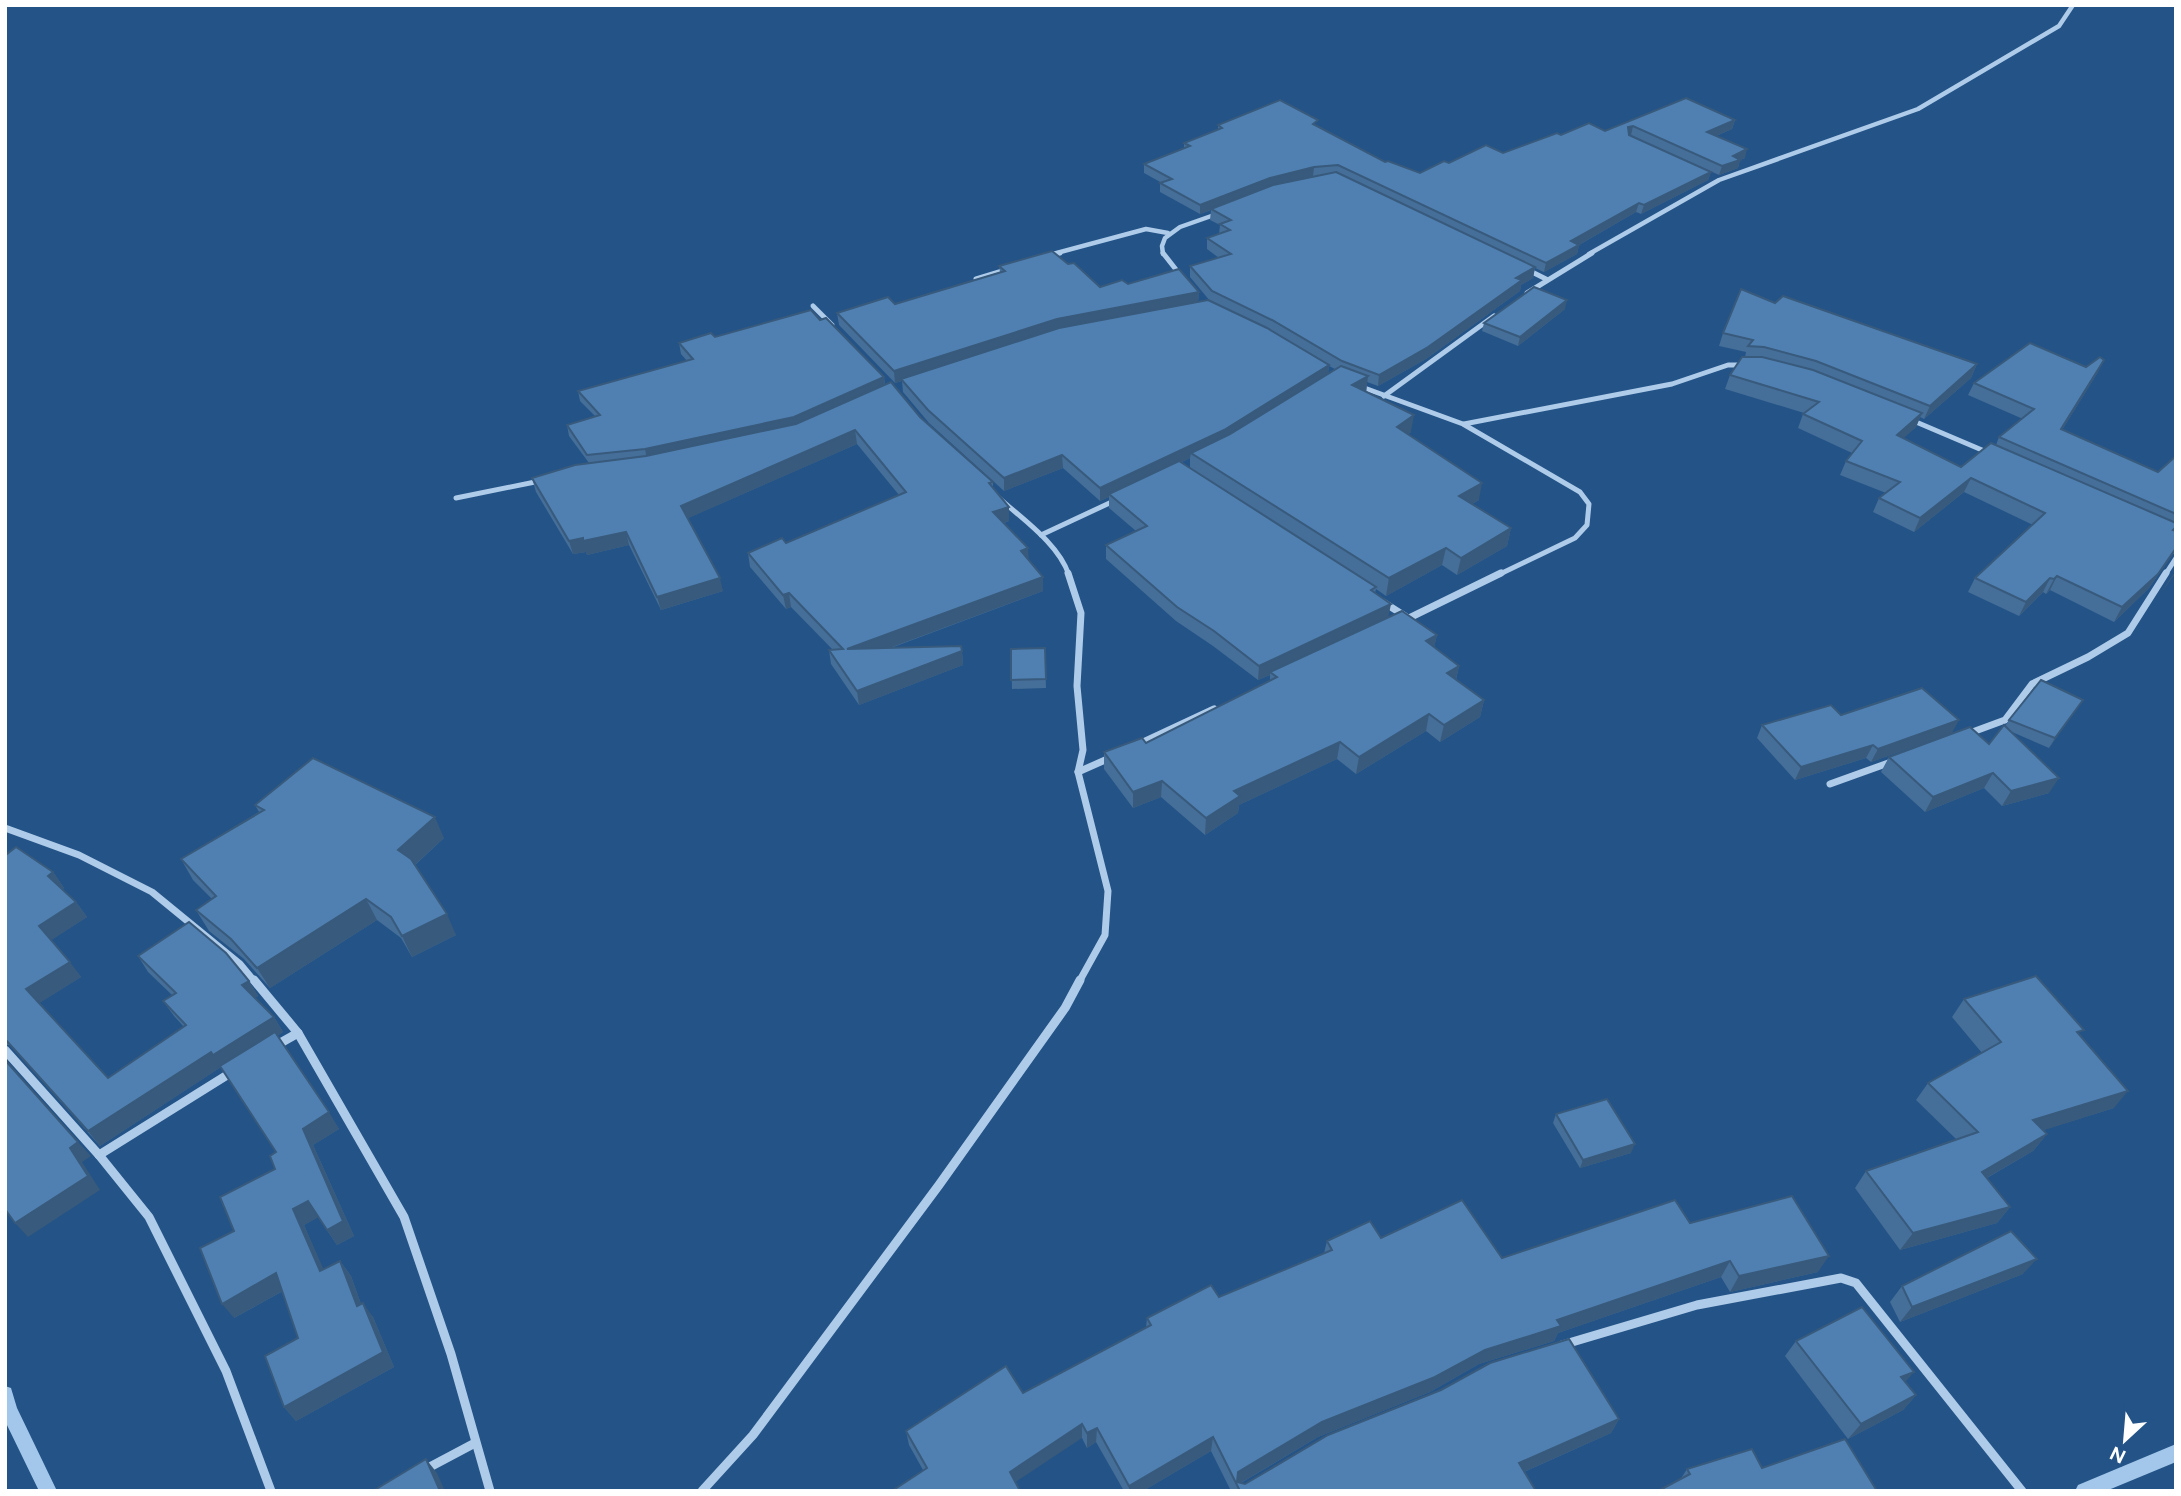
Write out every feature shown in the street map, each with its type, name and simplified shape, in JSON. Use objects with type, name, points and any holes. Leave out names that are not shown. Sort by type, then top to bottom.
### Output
[{"type":"street","points":[[1520,298],[1546,279],[1719,180],[1918,109],[2059,26],[2073,5]]},
{"type":"street","points":[[1708,175],[1719,180]]},
{"type":"street","points":[[1040,259],[1146,229],[1168,233],[1226,210]]},
{"type":"street","points":[[1168,233],[1162,243],[1163,255],[1184,279]]},
{"type":"street","points":[[976,279],[1014,267]]},
{"type":"street","points":[[1524,268],[1546,279]]},
{"type":"street","points":[[813,306],[840,334]]},
{"type":"street","points":[[1384,396],[1497,313]]},
{"type":"street","points":[[1463,424],[1672,384],[1728,365],[1748,365]]},
{"type":"street","points":[[1349,382],[1463,424],[1580,492],[1589,504],[1587,525],[1576,538],[1397,624]]},
{"type":"street","points":[[1896,413],[1997,457]]},
{"type":"street","points":[[456,498],[544,480]]},
{"type":"street","points":[[702,1491],[753,1435],[939,1185],[1065,1007],[1105,935],[1108,891],[1078,772],[1083,750],[1077,686],[1081,613],[1066,568],[1041,535],[989,488]]},
{"type":"street","points":[[1041,535],[1129,494]]},
{"type":"street","points":[[1955,738],[2005,720],[2032,684],[2088,657],[2128,633],[2176,558]]},
{"type":"street","points":[[1375,596],[1409,618]]},
{"type":"street","points":[[1127,750],[1225,704]]},
{"type":"street","points":[[1078,772],[1115,755]]},
{"type":"street","points":[[1830,784],[1905,757]]},
{"type":"street","points":[[5,828],[79,855],[152,892],[240,964],[298,1033],[404,1217],[451,1354],[491,1491]]},
{"type":"street","points":[[264,1053],[298,1033]]},
{"type":"street","points":[[5,1050],[99,1155],[149,1217],[191,1296],[226,1371],[271,1491]]},
{"type":"street","points":[[99,1155],[242,1066]]},
{"type":"street","points":[[1552,1348],[1697,1305],[1841,1278],[1856,1283],[2022,1491]]},
{"type":"street","points":[[420,1473],[475,1443]]},
{"type":"building","points":[[1686,98],[1735,120],[1707,132],[1747,149],[1733,156],[1740,160],[1722,166],[1633,126],[1628,127],[1629,135],[1711,172],[1644,205],[1639,203],[1571,241],[1579,245],[1546,263],[1338,165],[1314,167],[1270,178],[1200,205],[1160,183],[1172,179],[1144,164],[1190,146],[1184,143],[1222,128],[1218,125],[1280,100],[1318,120],[1313,124],[1385,162],[1420,173],[1444,161],[1449,163],[1486,145],[1503,153],[1557,133],[1561,135],[1589,123],[1605,131]]},
{"type":"building","points":[[1336,172],[1535,267],[1516,278],[1522,280],[1428,347],[1379,375],[1342,361],[1272,320],[1212,291],[1190,266],[1231,254],[1207,238],[1230,230],[1220,224],[1231,220],[1211,209],[1273,185]]},
{"type":"building","points":[[1052,251],[1068,264],[1074,263],[1100,287],[1122,280],[1128,284],[1179,269],[1199,292],[1057,319],[894,371],[837,313],[888,297],[895,304],[1005,271],[999,266]]},
{"type":"building","points":[[1534,287],[1567,300],[1520,337],[1484,323]]},
{"type":"building","points":[[1741,289],[1775,303],[1783,296],[1977,364],[1930,406],[1816,361],[1764,347],[1748,346],[1753,340],[1723,333]]},
{"type":"building","points":[[1208,300],[1267,328],[1329,365],[1224,430],[1100,488],[1062,455],[1004,478],[928,410],[901,379],[1059,328]]},
{"type":"building","points":[[811,310],[820,320],[826,318],[884,377],[794,417],[645,449],[587,455],[567,425],[600,415],[578,391],[693,359],[679,343],[711,333],[715,337]]},
{"type":"building","points":[[2030,343],[2086,367],[2100,357],[2104,360],[2061,429],[2158,472],[2176,456],[2176,514],[1999,437],[2034,409],[1974,383]]},
{"type":"building","points":[[1742,357],[1762,357],[1813,370],[1922,413],[1897,435],[1961,467],[1991,443],[2176,523],[2173,530],[2176,531],[2176,548],[2158,574],[2122,607],[2057,576],[2050,578],[2026,602],[1975,578],[2045,513],[1971,478],[1920,518],[1879,498],[1900,482],[1846,461],[1862,441],[1803,414],[1819,402],[1730,375]]},
{"type":"building","points":[[1341,366],[1368,376],[1352,385],[1414,415],[1397,427],[1482,483],[1459,496],[1511,528],[1461,558],[1446,548],[1389,578],[1191,453],[1230,434]]},
{"type":"building","points":[[891,382],[920,417],[993,482],[989,483],[1009,507],[993,512],[1028,548],[1021,551],[1043,577],[847,649],[961,646],[962,651],[857,691],[829,650],[843,649],[789,593],[783,595],[748,553],[782,538],[786,543],[906,492],[855,430],[681,506],[720,578],[657,597],[626,532],[583,541],[583,538],[569,541],[532,478],[575,465],[646,456],[796,424]]},
{"type":"building","points":[[1179,461],[1376,587],[1371,590],[1391,604],[1259,666],[1214,631],[1177,607],[1106,545],[1147,526],[1109,494]]},
{"type":"building","points":[[1402,611],[1437,635],[1426,641],[1459,666],[1447,673],[1484,700],[1444,725],[1429,714],[1359,757],[1340,742],[1234,791],[1240,796],[1206,818],[1162,781],[1133,792],[1104,752],[1142,738],[1146,743],[1277,677],[1270,672]]},
{"type":"building","points":[[1045,648],[1046,679],[1011,680],[1011,649]]},
{"type":"building","points":[[2041,680],[2083,700],[2055,738],[2009,720]]},
{"type":"building","points":[[1922,688],[1959,720],[1878,749],[1873,745],[1801,767],[1762,725],[1831,705],[1841,715]]},
{"type":"building","points":[[2004,725],[2059,778],[2011,791],[1993,773],[1933,797],[1889,757],[1970,727],[1989,744]]},
{"type":"building","points":[[313,758],[435,817],[398,850],[411,859],[447,914],[402,936],[391,917],[366,899],[257,968],[231,939],[196,910],[216,896],[181,859],[264,810],[255,805]]},
{"type":"building","points":[[16,847],[53,872],[48,876],[76,902],[39,926],[70,962],[26,989],[108,1078],[186,1025],[163,1001],[176,993],[138,956],[189,922],[226,953],[249,981],[242,985],[274,1017],[213,1055],[211,1052],[88,1131],[5,1039],[5,853]]},
{"type":"building","points":[[2036,976],[2084,1030],[2077,1032],[2128,1091],[2033,1120],[2047,1134],[1982,1172],[2010,1207],[1913,1233],[1866,1171],[1978,1132],[1928,1083],[2001,1042],[1964,999]]},
{"type":"building","points":[[275,1032],[329,1112],[303,1129],[343,1221],[327,1230],[308,1201],[293,1209],[320,1271],[340,1261],[357,1306],[363,1303],[383,1352],[284,1407],[265,1356],[298,1338],[276,1273],[222,1304],[200,1248],[234,1231],[220,1197],[275,1169],[270,1156],[276,1152],[220,1066]]},
{"type":"building","points":[[5,1060],[78,1142],[70,1148],[88,1176],[15,1223],[5,1209]]},
{"type":"building","points":[[1607,1099],[1635,1144],[1583,1160],[1556,1114]]},
{"type":"building","points":[[1792,1196],[1829,1256],[1739,1276],[1730,1261],[1557,1320],[1561,1326],[1485,1350],[1435,1377],[1322,1422],[1238,1472],[1237,1482],[1245,1484],[1328,1435],[1441,1390],[1490,1363],[1569,1339],[1619,1419],[1519,1463],[1536,1491],[1240,1491],[1213,1437],[1129,1486],[1097,1428],[1087,1433],[1082,1424],[1010,1472],[1020,1491],[892,1491],[927,1468],[906,1431],[1006,1366],[1023,1393],[1151,1325],[1147,1318],[1211,1285],[1219,1297],[1332,1250],[1327,1241],[1370,1221],[1381,1238],[1462,1200],[1502,1258],[1675,1200],[1690,1223]]},
{"type":"building","points":[[2011,1231],[2037,1259],[1912,1307],[1902,1286]]},
{"type":"building","points":[[1862,1307],[1914,1372],[1901,1377],[1916,1395],[1861,1424],[1796,1341]]},
{"type":"building","points":[[1845,1439],[1877,1491],[1658,1491],[1690,1474],[1687,1469],[1752,1449],[1762,1468]]},
{"type":"building","points":[[426,1459],[440,1491],[373,1491]]},
{"type":"waterway","points":[[5,1394],[9,1410],[48,1491]]},
{"type":"waterway","points":[[2084,1491],[2176,1453]]}]
